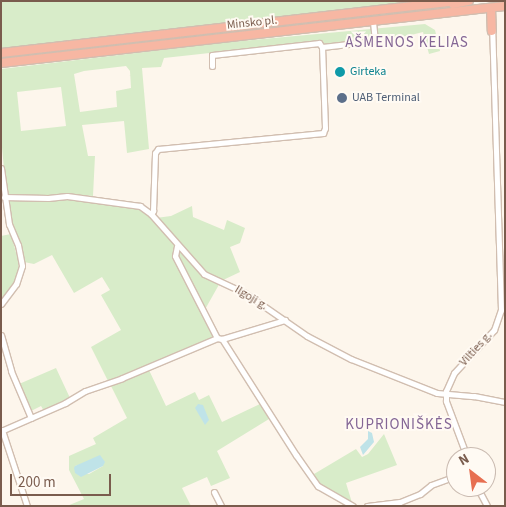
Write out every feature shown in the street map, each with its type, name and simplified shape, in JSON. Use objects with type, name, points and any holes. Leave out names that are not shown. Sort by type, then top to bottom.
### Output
[{"type":"highway","name":"Minsko pl.","points":[[1,52],[457,1]]},
{"type":"highway","points":[[436,14],[438,10],[445,6],[468,1]]},
{"type":"highway","name":"Minsko pl.","points":[[1,63],[505,6]]},
{"type":"highway","points":[[491,8],[492,32]]},
{"type":"street","points":[[322,47],[374,41],[373,21]]},
{"type":"street","name":"Vilties g.","points":[[446,395],[454,374],[489,335],[500,318],[502,222],[492,32]]},
{"type":"street","points":[[151,214],[153,211],[155,154],[158,150],[323,133],[325,128],[322,47],[319,43],[212,54],[212,66]]},
{"type":"street","points":[[1,168],[9,224],[18,245],[22,266],[16,284],[1,304]]},
{"type":"street","name":"Ilgoji g.","points":[[4,197],[48,198],[67,196],[131,203],[151,214],[177,246],[204,274],[245,293],[307,336],[351,359],[437,394],[474,396],[505,402]]},
{"type":"street","points":[[177,246],[175,256],[219,339],[315,483],[323,491],[353,506]]},
{"type":"street","points":[[27,506],[2,430],[65,403],[85,391],[219,339],[285,320]]},
{"type":"street","points":[[1,335],[11,371],[31,418]]},
{"type":"street","points":[[446,395],[464,447]]},
{"type":"street","points":[[369,506],[400,502],[420,494],[431,485],[446,480]]},
{"type":"street","points":[[214,492],[221,506]]},
{"type":"street","points":[[339,506],[345,502]]},
{"type":"green space","points":[[1,1],[415,1],[1,49]]},
{"type":"green space","points":[[433,7],[433,11],[1,61],[1,55]]},
{"type":"green space","points":[[425,24],[435,30],[440,51],[429,54],[423,32],[407,36],[327,45],[319,41],[164,58],[161,67],[142,68],[149,149],[127,153],[124,121],[82,125],[88,156],[95,156],[93,196],[62,194],[26,197],[9,195],[6,190],[1,137],[1,69],[220,43]],"holes":[[[126,66],[130,71],[131,88],[116,91],[117,107],[80,112],[74,74]],[[61,87],[66,126],[21,131],[17,92]]]},
{"type":"green space","points":[[76,198],[140,209],[156,218],[171,216],[192,206],[193,217],[224,230],[227,220],[245,228],[240,243],[230,247],[240,272],[221,281],[203,313],[213,337],[108,381],[91,347],[121,330],[101,295],[110,290],[102,277],[74,293],[52,255],[34,264],[24,262],[11,224],[6,199]]},
{"type":"green space","points":[[11,234],[19,272],[15,283],[1,300],[1,236]]},
{"type":"green space","points":[[56,368],[70,398],[44,411],[41,406],[31,411],[19,384]]},
{"type":"green space","points":[[148,368],[166,406],[195,392],[199,400],[209,395],[222,422],[260,404],[269,419],[217,451],[230,478],[211,486],[207,477],[182,488],[191,506],[67,506],[84,499],[69,470],[69,456],[96,444],[93,438],[127,418],[110,384]],"holes":[[[82,464],[103,466],[89,474],[75,473],[75,466]]]},
{"type":"green space","points":[[384,434],[397,465],[346,483],[353,506],[343,506],[340,496],[316,481],[314,474],[356,449],[362,457],[368,454]]},
{"type":"water","points":[[198,404],[203,405],[209,420],[205,425],[195,408]]},
{"type":"water","points":[[368,431],[372,433],[374,442],[363,455],[360,447],[368,439]]},
{"type":"water","points":[[100,455],[105,462],[103,466],[81,477],[75,473],[75,466]]},
{"type":"place","name":"Girteka","points":[[340,72]]},
{"type":"place","name":"UAB Terminal","points":[[342,98]]},
{"type":"district","name":"AŠMENOS KELIAS","points":[[407,43]]},
{"type":"district","name":"KUPRIONIŠKĖS","points":[[399,425]]}]
